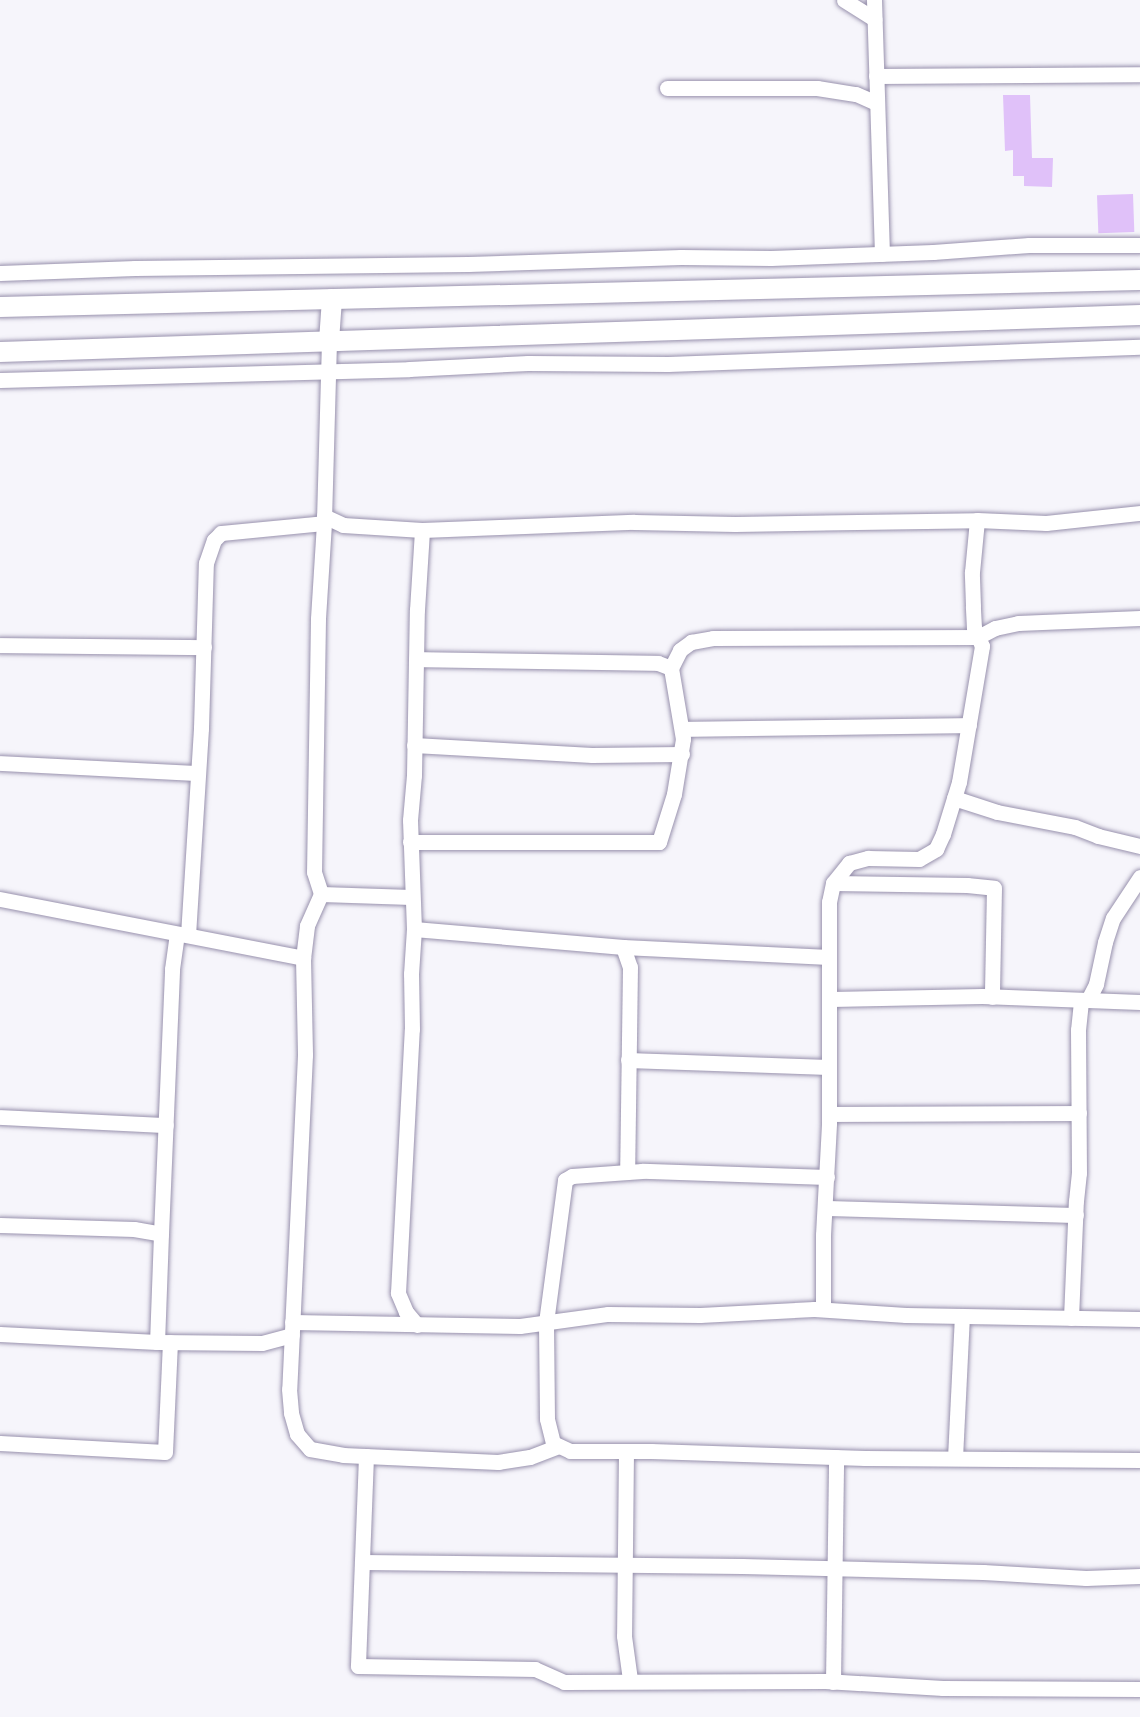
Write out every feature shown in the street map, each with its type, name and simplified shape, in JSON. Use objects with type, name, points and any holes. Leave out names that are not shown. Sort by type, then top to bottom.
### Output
[{"type":"street","points":[[844,0],[874,20]]},
{"type":"street","points":[[874,0],[882,254]]},
{"type":"street","points":[[876,76],[1140,74]]},
{"type":"street","points":[[667,88],[817,88],[855,94],[876,103]]},
{"type":"street","points":[[0,273],[135,268],[327,267],[882,254],[1029,245],[1140,245]]},
{"type":"street","points":[[0,307],[1140,280]]},
{"type":"street","points":[[332,299],[318,619],[318,783],[314,872],[321,894],[307,926],[303,958],[304,1066],[289,1389],[297,1434],[310,1449],[366,1456],[498,1462],[530,1457],[558,1446]]},
{"type":"street","points":[[0,352],[1140,315]]},
{"type":"street","points":[[0,380],[528,363],[668,364],[1140,347]]},
{"type":"street","points":[[0,1443],[165,1452],[161,1233],[172,969],[183,935],[198,772],[207,563],[214,540],[221,533],[324,520],[343,525],[422,530],[634,522],[735,524],[977,520],[1046,523],[1140,513]]},
{"type":"street","points":[[823,1309],[823,1235],[826,1208],[831,999],[830,902],[833,883],[849,863],[868,858],[920,859],[936,849],[954,798],[982,646],[974,628],[972,572],[977,520]]},
{"type":"street","points":[[417,1325],[406,1312],[398,1293],[412,1029],[411,974],[414,929],[410,842],[422,530]]},
{"type":"street","points":[[410,842],[659,842],[666,826],[682,754],[682,729],[671,668],[680,650],[691,642],[713,638],[978,637],[995,628],[1018,623],[1140,618]]},
{"type":"street","points":[[0,645],[204,647]]},
{"type":"street","points":[[416,659],[658,663],[671,668]]},
{"type":"street","points":[[682,729],[969,725]]},
{"type":"street","points":[[414,745],[583,755],[682,754]]},
{"type":"street","points":[[0,763],[198,772]]},
{"type":"street","points":[[954,798],[997,812],[1075,827],[1098,836],[1140,846]]},
{"type":"street","points":[[1071,1318],[1080,1173],[1078,1030],[1085,1000],[1096,984],[1113,918],[1140,877]]},
{"type":"street","points":[[833,883],[967,885],[994,888],[992,997]]},
{"type":"street","points":[[321,894],[411,897]]},
{"type":"street","points":[[0,899],[303,958]]},
{"type":"street","points":[[414,929],[623,947],[829,957]]},
{"type":"street","points":[[623,947],[630,967],[627,1172]]},
{"type":"street","points":[[831,999],[893,996],[1140,1002]]},
{"type":"street","points":[[628,1060],[828,1066]]},
{"type":"street","points":[[829,1114],[1079,1113]]},
{"type":"street","points":[[0,1117],[166,1125]]},
{"type":"street","points":[[827,1177],[627,1172],[572,1176],[565,1180],[546,1323],[547,1419],[553,1443],[570,1452],[1140,1460]]},
{"type":"street","points":[[826,1208],[1076,1215]]},
{"type":"street","points":[[0,1225],[134,1229],[161,1233]]},
{"type":"street","points":[[0,1334],[164,1342],[262,1343],[292,1329],[345,1321],[488,1326],[546,1323],[608,1314],[700,1316],[823,1309],[962,1316],[1140,1318]]},
{"type":"street","points":[[955,1458],[962,1316]]},
{"type":"street","points":[[626,1452],[624,1636],[630,1680]]},
{"type":"street","points":[[366,1456],[358,1666],[535,1669],[564,1682],[630,1680],[833,1682],[943,1688],[1140,1689]]},
{"type":"street","points":[[833,1682],[836,1457]]},
{"type":"street","points":[[362,1562],[834,1568],[983,1572],[1086,1578],[1140,1576]]},
{"type":"building","points":[[1003,95],[1030,95],[1032,158],[1053,158],[1052,187],[1024,186],[1024,176],[1013,176],[1013,150],[1005,151]]},
{"type":"building","points":[[1133,194],[1134,232],[1098,233],[1097,195]]}]
